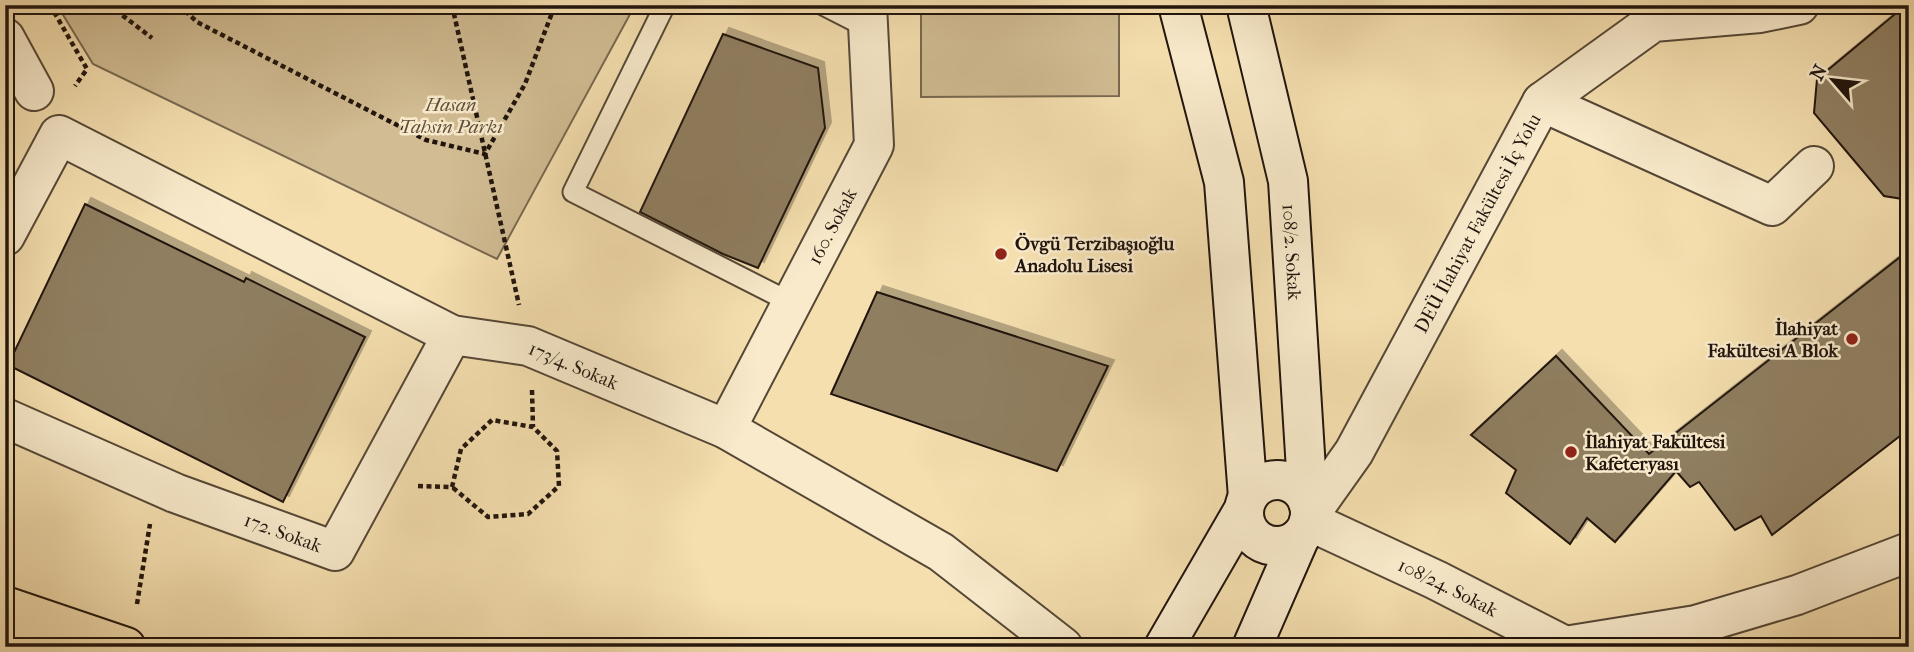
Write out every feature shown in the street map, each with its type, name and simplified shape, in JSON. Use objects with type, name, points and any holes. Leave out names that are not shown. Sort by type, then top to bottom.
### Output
[{"type":"main road","points":[[5,606],[126,647]]},
{"type":"main road","points":[[5,632],[28,647]]},
{"type":"street","points":[[1164,647],[1246,503],[1264,482],[1285,480],[1303,492],[1307,518],[1282,546],[1262,543],[1247,529],[1246,503],[1224,182],[1178,5]]},
{"type":"street","name":"108/2. Sokak","points":[[1246,5],[1287,181],[1307,518],[1252,647]]},
{"type":"street","name":"DEÜ İlahiyat Fakültesi İç Yolu","points":[[1307,518],[1354,452],[1542,102],[1653,22],[1760,13],[1799,5]]},
{"type":"street","name":"160. Sokak","points":[[726,429],[874,145],[867,17]]},
{"type":"street","points":[[5,38],[34,92]]},
{"type":"street","points":[[1542,102],[1772,206],[1814,166]]},
{"type":"street","name":"173/4. Sokak","points":[[5,236],[59,135],[452,335],[528,346],[726,429],[941,552],[1063,647]]},
{"type":"street","name":"172. Sokak","points":[[5,418],[157,485],[335,551],[452,335]]},
{"type":"street","name":"108/24. Sokak","points":[[1307,518],[1565,646],[1696,625],[1797,596],[1909,552]]},
{"type":"lane","points":[[665,5],[573,192],[792,303]]},
{"type":"lane","points":[[823,5],[867,17]]},
{"type":"path","points":[[109,5],[152,38]]},
{"type":"path","points":[[179,5],[197,22],[426,140],[485,154]]},
{"type":"path","points":[[437,5],[454,13]]},
{"type":"path","points":[[452,5],[528,346]]},
{"type":"path","points":[[454,13],[458,5]]},
{"type":"path","points":[[485,154],[525,84],[555,5]]},
{"type":"path","points":[[371,485],[452,487],[488,517],[528,514],[559,486],[557,451],[533,427],[492,421],[461,449],[452,487]]},
{"type":"path","points":[[137,604],[157,485]]},
{"type":"path","points":[[373,647],[382,640],[404,647]]},
{"type":"green space","name":"Hasan Tahsin Parkı","points":[[57,5],[635,5],[497,259],[93,64]]},
{"type":"green space","points":[[921,5],[1119,5],[1119,96],[921,97]]},
{"type":"building","points":[[1909,5],[1909,200],[1884,196],[1814,113],[1817,79]]},
{"type":"building","points":[[723,34],[818,68],[825,128],[758,268],[723,254],[640,212]]},
{"type":"building","points":[[85,204],[244,282],[246,278],[365,337],[283,502],[8,365]]},
{"type":"building","name":"İlahiyat Fakültesi A Blok","points":[[1909,250],[1909,429],[1772,535],[1761,516],[1735,530],[1699,482],[1690,487],[1676,471],[1615,542],[1587,518],[1570,544],[1506,493],[1516,470],[1471,435],[1556,356],[1649,454]]},
{"type":"building","name":"Övgü Terzibaşıoğlu Anadolu Lisesi","points":[[877,292],[1108,366],[1057,471],[831,394]]},
{"type":"place","name":"Övgü Terzibaşıoğlu Anadolu Lisesi","points":[[1001,254]]},
{"type":"place","name":"İlahiyat Fakültesi A Blok","points":[[1852,339]]},
{"type":"place","name":"İlahiyat Fakültesi Kafeteryası","points":[[1571,452]]}]
